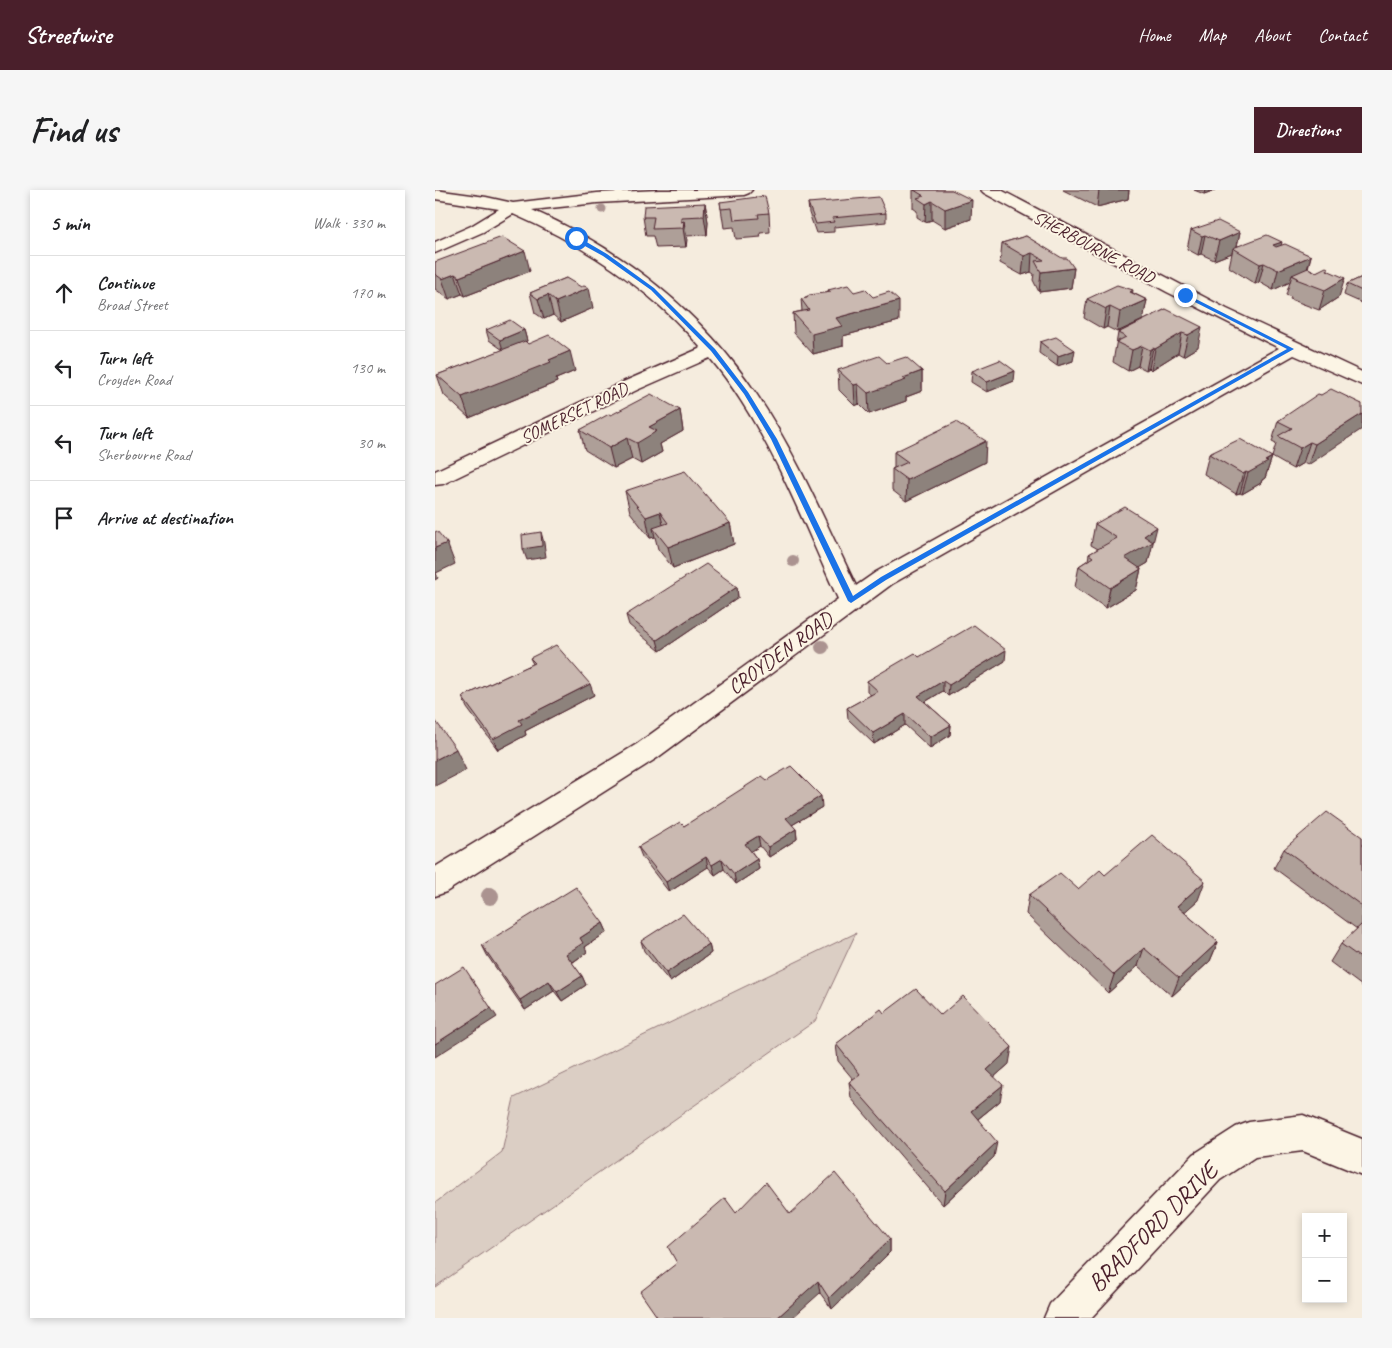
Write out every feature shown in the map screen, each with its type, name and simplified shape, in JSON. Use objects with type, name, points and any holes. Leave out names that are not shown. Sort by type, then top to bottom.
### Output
[{"type":"street","points":[[435,248],[477,229],[512,208],[597,198],[744,190]]},
{"type":"street","name":"SHERBOURNE ROAD","points":[[989,190],[1185,295],[1291,349],[1362,379]]},
{"type":"street","points":[[435,194],[512,208],[576,238],[605,255],[645,283],[713,350],[746,394],[774,439],[851,601]]},
{"type":"street","name":"CROYDEN ROAD","points":[[435,883],[647,751],[884,578],[1291,349]]},
{"type":"street","name":"SOMERSET ROAD","points":[[435,479],[630,386],[713,350]]},
{"type":"street","name":"BRADFORD DRIVE","points":[[1064,1318],[1207,1167],[1249,1140],[1303,1133],[1362,1157]]},
{"type":"shaded area","points":[[856,933],[815,1021],[435,1287],[435,1203],[502,1152],[514,1098]]},
{"type":"building","points":[[914,190],[952,190],[972,200],[945,209],[932,201],[926,204],[917,198],[924,196]]},
{"type":"building","points":[[765,196],[769,213],[758,214],[759,218],[734,220],[732,208],[721,209],[720,202]]},
{"type":"building","points":[[879,197],[886,213],[832,218],[834,222],[816,224],[808,203]]},
{"type":"building","points":[[705,203],[704,216],[681,217],[681,222],[684,221],[683,228],[652,229],[654,217],[643,217],[644,206]]},
{"type":"building","points":[[1218,221],[1240,232],[1219,241],[1205,235],[1202,236],[1191,230]]},
{"type":"building","points":[[1267,235],[1282,242],[1273,245],[1276,247],[1285,244],[1311,256],[1278,270],[1264,263],[1260,264],[1233,248]]},
{"type":"building","points":[[1026,236],[1062,258],[1067,258],[1074,268],[1041,272],[1035,261],[1044,260],[1032,253],[1024,256],[1002,243]]},
{"type":"building","points":[[502,237],[525,251],[459,277],[455,274],[442,279],[435,274],[435,262]]},
{"type":"building","points":[[1326,267],[1328,268],[1327,270],[1345,278],[1325,290],[1296,279],[1298,278],[1292,275],[1308,268],[1316,272]]},
{"type":"building","points":[[1362,277],[1362,291],[1347,284]]},
{"type":"building","points":[[566,278],[581,287],[589,288],[556,302],[548,295],[538,299],[530,293]]},
{"type":"building","points":[[848,285],[854,292],[865,289],[873,297],[889,292],[899,301],[836,318],[842,326],[812,334],[793,313],[809,310],[801,299],[807,298],[809,295],[831,292],[828,290]]},
{"type":"building","points":[[1117,285],[1133,290],[1130,292],[1147,300],[1120,312],[1110,307],[1106,309],[1087,299]]},
{"type":"building","points":[[1166,309],[1202,327],[1188,335],[1182,333],[1150,350],[1142,346],[1132,350],[1116,342],[1126,337],[1118,333]]},
{"type":"building","points":[[510,320],[524,330],[500,340],[486,330]]},
{"type":"building","points":[[549,335],[570,351],[549,360],[551,362],[462,397],[437,375],[525,341],[528,344]]},
{"type":"building","points":[[1056,337],[1075,350],[1058,356],[1040,342]]},
{"type":"building","points":[[879,356],[887,363],[906,357],[922,371],[903,378],[906,380],[868,393],[858,384],[854,385],[838,370]]},
{"type":"building","points":[[1000,360],[1015,371],[987,382],[972,371]]},
{"type":"building","points":[[1331,389],[1362,404],[1362,414],[1315,444],[1310,442],[1300,448],[1278,436],[1292,428],[1278,421],[1318,394],[1321,395]]},
{"type":"building","points":[[651,394],[680,410],[649,427],[657,431],[637,443],[627,438],[609,448],[580,430],[609,414],[611,415]]},
{"type":"building","points":[[956,422],[986,441],[907,480],[892,469],[908,462],[894,452]]},
{"type":"building","points":[[1240,439],[1272,457],[1265,461],[1268,462],[1243,474],[1209,454]]},
{"type":"building","points":[[685,471],[730,523],[668,547],[653,528],[668,523],[660,512],[646,517],[625,491]]},
{"type":"building","points":[[1125,507],[1157,527],[1144,536],[1153,542],[1125,558],[1141,569],[1110,588],[1079,566],[1093,557],[1089,554],[1117,538],[1095,524]]},
{"type":"building","points":[[437,531],[447,543],[435,548],[435,532]]},
{"type":"building","points":[[541,532],[542,546],[523,549],[522,535]]},
{"type":"building","points":[[706,564],[737,587],[657,640],[626,615]]},
{"type":"building","points":[[974,625],[1006,650],[949,685],[943,681],[918,696],[951,725],[930,737],[905,714],[873,733],[847,708],[878,691],[867,681],[915,653],[919,657]]},
{"type":"building","points":[[556,645],[590,684],[519,720],[522,724],[493,739],[462,697],[535,663],[530,658]]},
{"type":"building","points":[[435,720],[456,749],[435,760]]},
{"type":"building","points":[[791,766],[821,796],[786,818],[796,829],[768,847],[758,836],[745,844],[757,859],[734,874],[722,859],[712,865],[706,857],[666,882],[638,847],[680,822],[684,826],[762,776],[767,780]]},
{"type":"building","points":[[1327,812],[1362,837],[1362,906],[1284,849]]},
{"type":"building","points":[[1152,835],[1205,881],[1177,906],[1218,942],[1179,978],[1144,948],[1114,975],[1029,895],[1060,873],[1078,889],[1100,870],[1105,875]]},
{"type":"building","points":[[576,887],[603,923],[580,938],[583,943],[566,954],[582,976],[557,992],[549,981],[520,1000],[482,945]]},
{"type":"building","points":[[683,914],[709,944],[666,973],[641,941]]},
{"type":"building","points":[[1362,924],[1362,959],[1341,944]]},
{"type":"building","points":[[464,967],[491,1008],[435,1044],[435,985]]},
{"type":"building","points":[[916,989],[941,1015],[963,996],[1012,1047],[987,1070],[1003,1085],[971,1111],[997,1142],[945,1191],[849,1082],[860,1074],[836,1044],[881,1009],[884,1013]]},
{"type":"building","points":[[835,1173],[890,1239],[829,1298],[818,1281],[777,1318],[658,1318],[640,1292],[677,1263],[668,1247],[725,1198],[736,1213],[766,1182],[790,1214]]},
{"type":"route","points":[[576,238],[605,255],[652,289],[713,350],[746,394],[774,439],[851,601],[884,578],[1291,349],[1185,295]]}]
